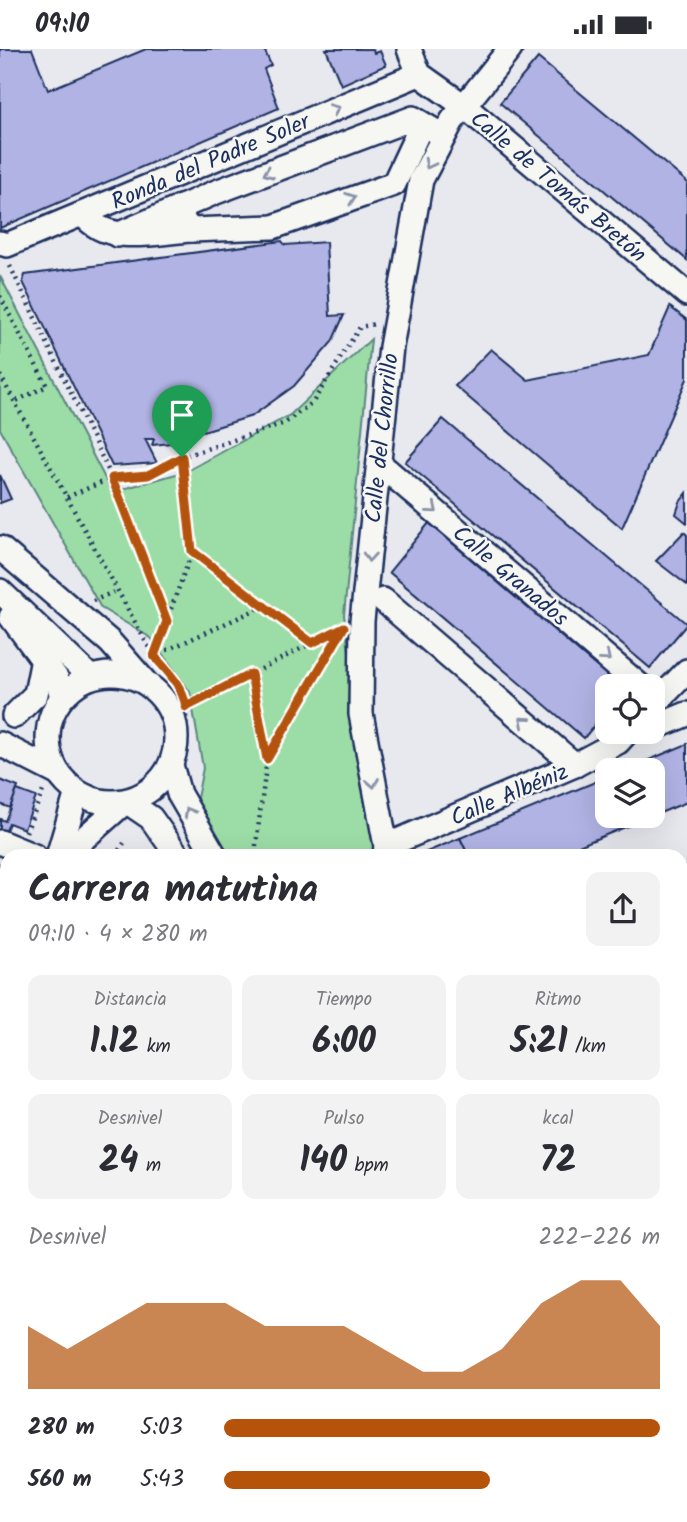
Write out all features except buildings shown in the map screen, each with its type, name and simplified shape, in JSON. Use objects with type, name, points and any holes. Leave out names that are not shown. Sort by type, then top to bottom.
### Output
[{"type":"street","points":[[408,49],[419,74],[464,106]]},
{"type":"street","name":"Calle del Chorrillo","points":[[385,849],[360,714],[362,621],[381,465],[391,347],[421,180],[443,136],[510,49]]},
{"type":"street","name":"Ronda del Padre Soler","points":[[6,251],[7,245],[419,74]]},
{"type":"street","name":"Calle de Tomás Bretón","points":[[464,106],[687,294]]},
{"type":"street","points":[[117,235],[180,207],[413,118],[443,136]]},
{"type":"street","points":[[83,214],[97,228],[117,235],[273,227],[394,184],[422,124]]},
{"type":"street","points":[[180,207],[184,222],[191,230]]},
{"type":"street","name":"Calle Granados","points":[[381,465],[626,674]]},
{"type":"street","points":[[0,548],[88,613],[145,682],[160,694],[170,710],[176,729],[179,794],[211,849]]},
{"type":"street","points":[[0,591],[50,652],[57,679],[58,704],[48,732],[59,774]]},
{"type":"street","points":[[383,600],[575,765]]},
{"type":"street","points":[[0,604],[50,652],[90,677]]},
{"type":"street","points":[[7,717],[36,694],[50,652],[88,613]]},
{"type":"street","points":[[665,692],[687,671]]},
{"type":"street","points":[[7,717],[58,704],[90,677],[127,675],[145,682]]},
{"type":"street","points":[[665,723],[687,714]]},
{"type":"street","points":[[0,744],[59,774],[77,792],[93,799],[127,801],[151,818],[173,849]]},
{"type":"street","name":"Calle Albéniz","points":[[389,849],[575,765],[610,744]]},
{"type":"street","points":[[72,849],[127,801],[152,788],[178,761]]},
{"type":"street","points":[[60,849],[77,792]]},
{"type":"street","points":[[0,842],[17,849]]},
{"type":"path","points":[[6,251],[8,268],[112,478],[167,621]]},
{"type":"path","points":[[0,296],[47,386],[15,402]]},
{"type":"path","points":[[67,497],[112,478],[148,475],[182,457],[285,423],[313,402],[360,327],[383,323]]},
{"type":"path","points":[[0,375],[154,656],[174,678],[184,695],[186,707],[178,761]]},
{"type":"path","points":[[154,656],[192,551],[182,457]]},
{"type":"path","points":[[192,551],[312,643]]},
{"type":"path","points":[[88,613],[118,590]]},
{"type":"path","points":[[154,656],[264,606]]},
{"type":"path","points":[[186,707],[344,627],[267,759]]},
{"type":"path","points":[[251,674],[267,759],[253,849]]},
{"type":"path","points":[[30,824],[43,791]]},
{"type":"path","points":[[120,849],[124,843]]},
{"type":"green space","points":[[0,276],[112,492],[187,471],[290,415],[371,339],[344,615],[375,849],[226,849],[196,803],[203,768],[190,692],[151,638],[101,608],[0,429]]},
{"type":"route","points":[[182,457],[192,551],[312,643],[344,627],[267,759],[251,674],[186,707],[184,695],[174,678],[154,656],[167,621],[112,478],[148,475],[182,457]]}]
